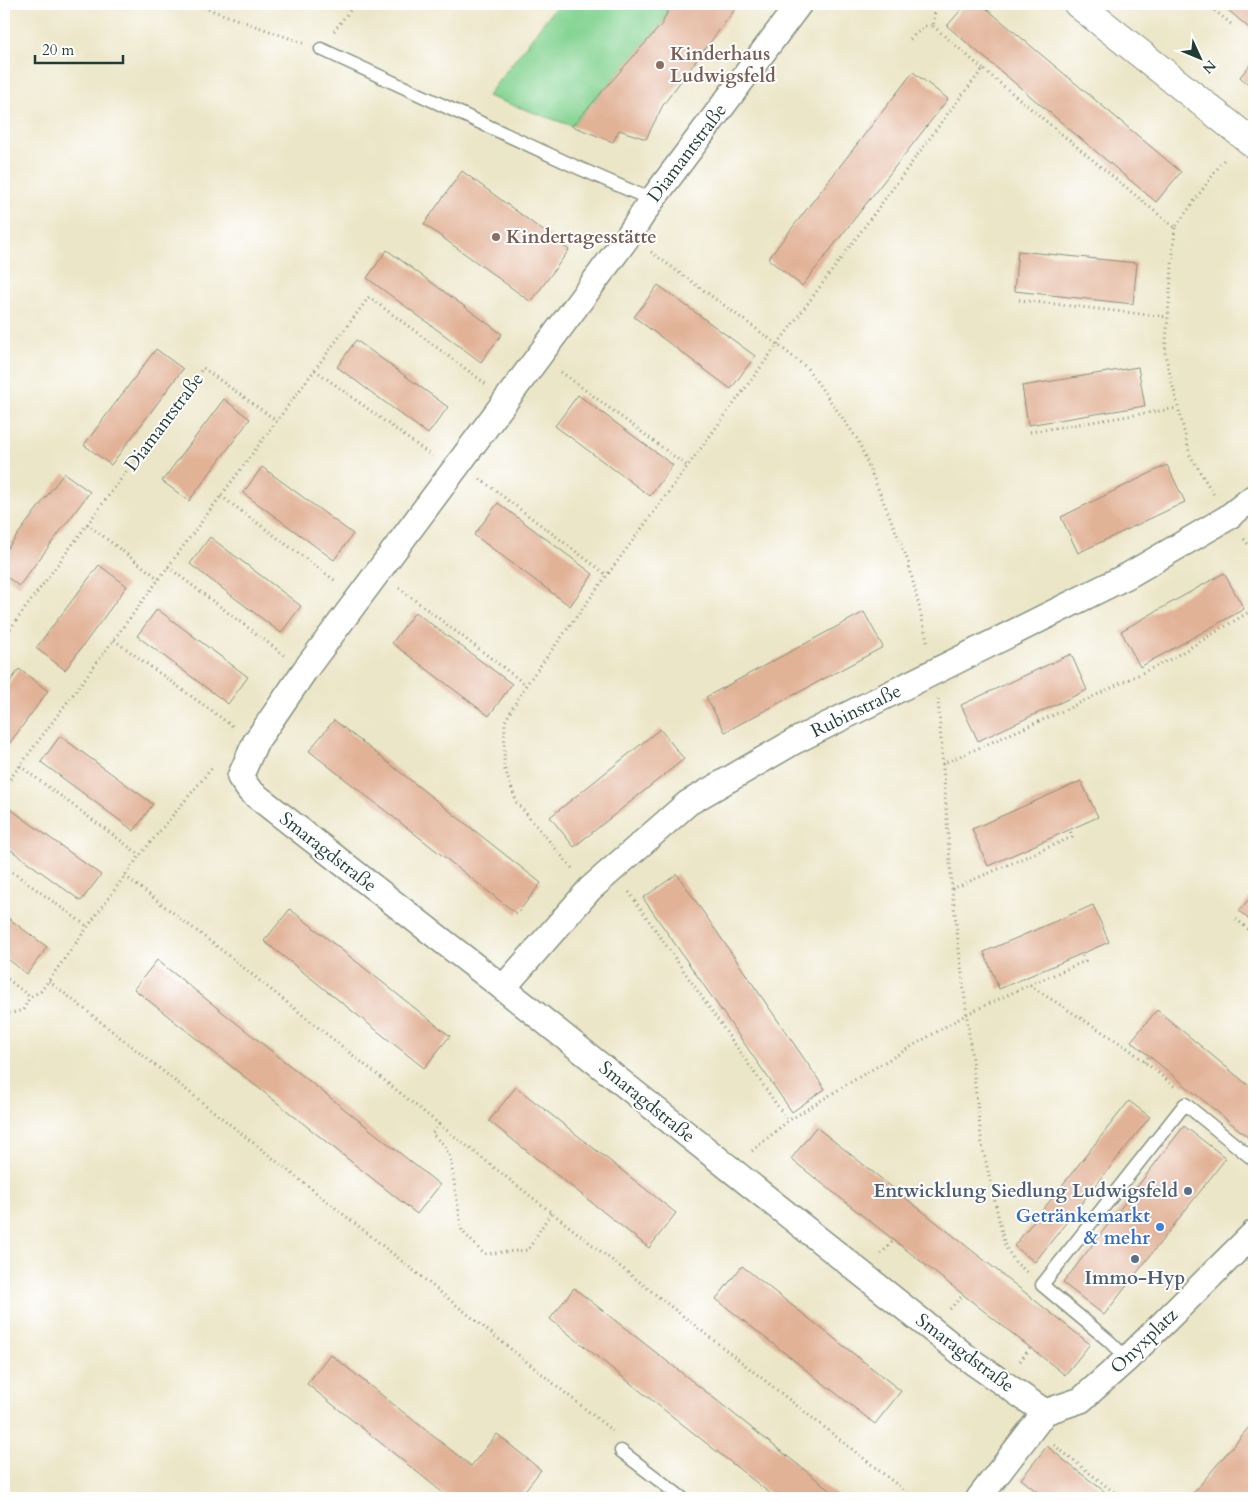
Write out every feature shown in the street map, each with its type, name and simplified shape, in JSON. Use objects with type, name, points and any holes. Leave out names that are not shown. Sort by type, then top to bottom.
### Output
[{"type":"street","name":"Diamantstraße","points":[[250,791],[240,777],[255,743],[305,670],[799,4]]},
{"type":"street","points":[[1078,4],[1248,139]]},
{"type":"street","name":"Rubinstraße","points":[[503,988],[590,889],[688,803],[795,741],[1129,574],[1227,518],[1254,497]]},
{"type":"street","name":"Smaragdstraße","points":[[250,791],[503,988],[974,1363],[1039,1420]]},
{"type":"street","name":"Onyxplatz","points":[[1039,1420],[1081,1400],[1127,1359],[1254,1233]]},
{"type":"street","points":[[979,1498],[1039,1420]]},
{"type":"lane","points":[[321,49],[652,200]]},
{"type":"lane","points":[[1127,1359],[1109,1341],[1042,1285],[1185,1104],[1254,1160]]},
{"type":"lane","points":[[621,1451],[682,1498]]},
{"type":"path","points":[[194,4],[321,49],[355,4]]},
{"type":"path","points":[[933,26],[936,4]]},
{"type":"path","points":[[1207,4],[1231,24]]},
{"type":"path","points":[[910,39],[925,26],[933,26],[1175,228]]},
{"type":"path","points":[[590,889],[517,803],[504,767],[505,721],[526,685],[954,104],[983,69]]},
{"type":"path","points":[[1248,139],[1175,228],[1164,354],[1190,455],[1227,518],[1254,552]]},
{"type":"path","points":[[629,235],[777,344],[806,368],[858,440],[908,561],[936,672],[952,889],[982,1145],[1005,1246],[1016,1263],[1042,1285]]},
{"type":"path","points":[[4,788],[369,297],[506,399]]},
{"type":"path","points":[[1019,300],[1168,317]]},
{"type":"path","points":[[539,354],[687,466]]},
{"type":"path","name":"Diamantstraße","points":[[4,637],[203,368],[277,421]]},
{"type":"path","points":[[315,370],[456,467],[607,576]]},
{"type":"path","points":[[1030,432],[1178,408]]},
{"type":"path","points":[[221,496],[358,597]]},
{"type":"path","points":[[87,524],[159,579]]},
{"type":"path","points":[[168,567],[305,670]]},
{"type":"path","points":[[377,572],[526,685]]},
{"type":"path","points":[[942,764],[1065,710],[1170,659],[1254,609]]},
{"type":"path","points":[[114,640],[255,743]]},
{"type":"path","points":[[20,766],[140,855]]},
{"type":"path","points":[[4,1015],[23,1010],[30,996],[41,991],[140,855],[212,768]]},
{"type":"path","points":[[952,889],[1072,837],[1070,829]]},
{"type":"path","points":[[4,866],[88,927]]},
{"type":"path","points":[[613,869],[788,1121]]},
{"type":"path","points":[[125,876],[215,945],[914,1498]]},
{"type":"path","points":[[1236,919],[1254,934]]},
{"type":"path","points":[[1250,931],[1254,927]]},
{"type":"path","points":[[730,1169],[788,1121],[849,1083],[967,1014],[1084,961],[1082,954]]},
{"type":"path","points":[[4,976],[30,996]]},
{"type":"path","points":[[49,981],[362,1229],[620,1437],[621,1451]]},
{"type":"path","points":[[1030,985],[1129,1049],[1178,1089],[1185,1104]]},
{"type":"path","points":[[1144,1062],[1149,1056]]},
{"type":"path","points":[[439,1124],[432,1134],[443,1144],[450,1157],[462,1231],[484,1254],[528,1250],[552,1212]]},
{"type":"path","points":[[877,1258],[894,1240]]},
{"type":"path","points":[[946,1314],[963,1294]]},
{"type":"path","points":[[1019,1362],[1030,1348]]},
{"type":"path","points":[[1039,1420],[1120,1497]]},
{"type":"green space","points":[[558,4],[671,4],[662,24],[572,126],[487,96]]},
{"type":"building","name":"Kinderhaus Ludwigsfeld","points":[[671,4],[739,4],[663,105],[646,139],[619,130],[613,142],[572,126],[662,24]]},
{"type":"building","points":[[966,4],[981,4],[1181,172],[1156,202],[947,26]]},
{"type":"building","points":[[1221,4],[1254,4],[1254,32]]},
{"type":"building","points":[[1254,60],[1254,89],[1240,77]]},
{"type":"building","points":[[913,72],[948,99],[802,286],[768,259]]},
{"type":"building","name":"Kindertagesstätte","points":[[462,171],[569,250],[531,302],[424,224]]},
{"type":"building","points":[[387,250],[502,334],[481,362],[367,278]]},
{"type":"building","points":[[1018,251],[1137,263],[1133,304],[1014,291]]},
{"type":"building","points":[[658,285],[755,356],[731,389],[634,317]]},
{"type":"building","points":[[356,340],[448,407],[428,434],[337,367]]},
{"type":"building","points":[[156,349],[183,369],[111,465],[84,445]]},
{"type":"building","points":[[1138,367],[1145,406],[1028,425],[1022,386]]},
{"type":"building","points":[[578,395],[673,465],[650,496],[555,426]]},
{"type":"building","points":[[224,399],[250,419],[189,501],[162,481]]},
{"type":"building","points":[[1167,465],[1185,502],[1078,553],[1061,517]]},
{"type":"building","points":[[262,467],[353,534],[334,560],[243,493]]},
{"type":"building","points":[[64,473],[90,492],[19,586],[4,575],[4,553]]},
{"type":"building","points":[[498,503],[593,574],[570,606],[474,535]]},
{"type":"building","points":[[210,537],[301,606],[281,633],[190,564]]},
{"type":"building","points":[[99,565],[127,586],[65,670],[36,648]]},
{"type":"building","points":[[1224,573],[1244,609],[1140,667],[1121,631]]},
{"type":"building","points":[[157,609],[248,677],[228,704],[137,636]]},
{"type":"building","points":[[415,612],[512,684],[489,716],[392,643]]},
{"type":"building","points":[[864,612],[883,647],[725,732],[706,697]]},
{"type":"building","points":[[1071,654],[1087,690],[978,741],[961,705]]},
{"type":"building","points":[[19,669],[48,691],[4,751],[4,690]]},
{"type":"building","points":[[334,720],[541,883],[517,914],[309,751]]},
{"type":"building","points":[[660,729],[684,759],[574,847],[550,817]]},
{"type":"building","points":[[60,736],[153,804],[134,831],[41,762]]},
{"type":"building","points":[[1081,781],[1098,817],[988,866],[972,829]]},
{"type":"building","points":[[9,808],[101,875],[81,901],[4,845],[4,815]]},
{"type":"building","points":[[677,874],[825,1089],[792,1112],[643,898]]},
{"type":"building","points":[[1254,893],[1254,924],[1239,911]]},
{"type":"building","points":[[1093,905],[1109,942],[999,989],[984,952]]},
{"type":"building","points":[[290,909],[450,1036],[424,1068],[264,941]]},
{"type":"building","points":[[4,915],[47,947],[27,974],[4,956]]},
{"type":"building","points":[[157,960],[440,1185],[417,1214],[134,989]]},
{"type":"building","points":[[1157,1010],[1254,1090],[1254,1142],[1131,1041]]},
{"type":"building","points":[[516,1087],[676,1213],[649,1248],[489,1121]]},
{"type":"building","points":[[1129,1101],[1150,1117],[1035,1262],[1014,1246]]},
{"type":"building","points":[[1184,1126],[1226,1158],[1104,1315],[1063,1283]]},
{"type":"building","points":[[816,1127],[1090,1344],[1065,1375],[791,1159]]},
{"type":"building","points":[[742,1266],[901,1391],[875,1424],[716,1299]]},
{"type":"building","points":[[574,1288],[840,1498],[776,1498],[644,1394],[550,1319]]},
{"type":"building","points":[[330,1354],[471,1466],[497,1434],[541,1470],[519,1498],[445,1498],[447,1496],[307,1384]]},
{"type":"building","points":[[1254,1421],[1254,1486],[1243,1498],[1189,1498]]},
{"type":"building","points":[[1047,1446],[1113,1498],[1045,1498],[1021,1479]]},
{"type":"place","name":"Kinderhaus Ludwigsfeld","points":[[660,65]]},
{"type":"place","name":"Kindertagesstätte","points":[[496,237]]},
{"type":"place","name":"Entwicklung Siedlung Ludwigsfeld","points":[[1188,1191]]},
{"type":"place","name":"Getränkemarkt & mehr","points":[[1160,1227]]},
{"type":"place","name":"Immo-Hyp","points":[[1135,1259]]}]
